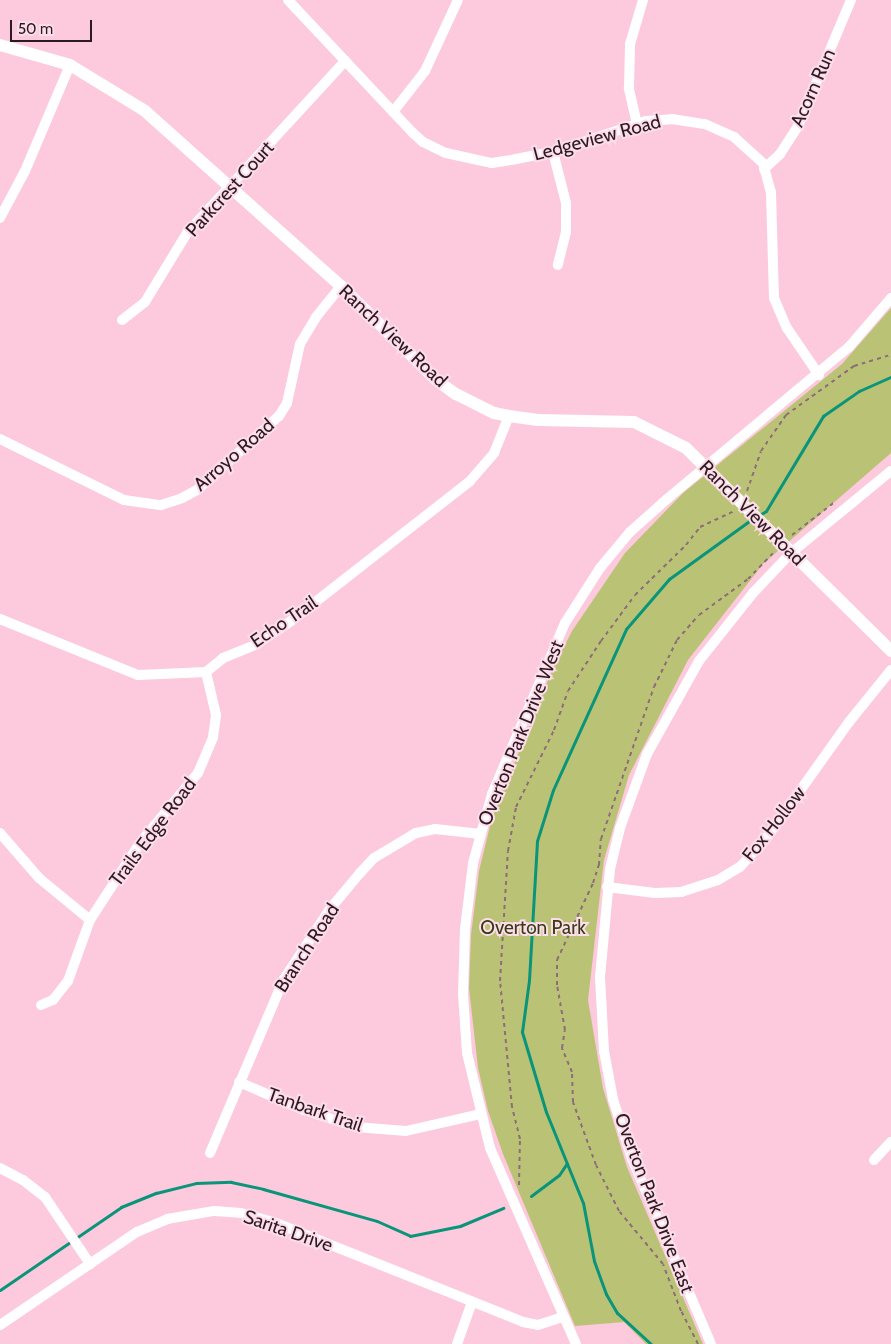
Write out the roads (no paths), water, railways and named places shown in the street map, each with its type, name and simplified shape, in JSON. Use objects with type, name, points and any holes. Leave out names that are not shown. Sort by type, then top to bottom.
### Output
[{"type":"street","name":"Ledgeview Road","points":[[288,0],[423,142],[446,154],[492,162],[553,152],[637,124],[672,119],[706,124],[734,138],[757,156],[764,169],[771,200],[774,298],[787,328],[819,375]]},
{"type":"street","points":[[393,112],[425,71],[458,0]]},
{"type":"street","points":[[637,124],[629,88],[630,44],[643,0]]},
{"type":"street","name":"Acorn Run","points":[[764,169],[780,154],[798,126],[851,0]]},
{"type":"street","name":"Ranch View Road","points":[[0,45],[70,64],[145,111],[229,190],[340,286],[435,379],[472,404],[510,416],[538,420],[612,419],[634,422],[686,448],[705,466],[740,507],[787,548],[891,651]]},
{"type":"street","name":"Parkcrest Court","points":[[122,320],[145,302],[187,233],[229,190],[345,61]]},
{"type":"street","points":[[0,218],[24,171],[70,64]]},
{"type":"street","points":[[553,152],[566,203],[566,232],[558,265]]},
{"type":"street","name":"Arroyo Road","points":[[0,439],[47,460],[88,485],[124,500],[161,505],[182,498],[197,490],[279,416],[287,403],[300,344],[316,317],[340,286]]},
{"type":"street","name":"Overton Park Drive West","points":[[576,1344],[562,1318],[496,1163],[480,1114],[467,1053],[463,958],[474,863],[481,834],[496,786],[573,609],[630,532],[705,466],[819,375],[862,333],[891,298]]},
{"type":"street","name":"Echo Trail","points":[[206,672],[224,658],[258,644],[291,622],[470,481],[494,453],[510,416]]},
{"type":"street","name":"Overton Park Drive East","points":[[710,1344],[632,1159],[614,1099],[604,1051],[601,1004],[607,887],[620,828],[638,775],[663,720],[699,661],[787,548],[891,471]]},
{"type":"street","points":[[0,619],[138,675],[206,672]]},
{"type":"street","name":"Fox Hollow","points":[[607,887],[655,893],[681,892],[718,880],[740,867],[767,837],[854,715],[891,670]]},
{"type":"street","name":"Trails Edge Road","points":[[41,1005],[53,1000],[68,981],[90,920],[140,843],[198,773],[213,737],[216,715],[206,672]]},
{"type":"street","name":"Branch Road","points":[[210,1153],[280,987],[300,952],[330,910],[374,858],[416,833],[435,829],[481,834]]},
{"type":"street","points":[[0,833],[39,878],[90,920]]},
{"type":"street","name":"Tanbark Trail","points":[[239,1082],[304,1110],[356,1127],[406,1131],[480,1114]]},
{"type":"street","points":[[874,1160],[891,1142]]},
{"type":"street","points":[[0,1168],[34,1188],[64,1221],[90,1264]]},
{"type":"street","name":"Sarita Drive","points":[[0,1325],[137,1232],[167,1219],[198,1213],[241,1213],[276,1223],[530,1324],[562,1318]]},
{"type":"street","points":[[457,1344],[472,1302]]},
{"type":"waterway","points":[[758,516],[766,511],[823,416],[859,391],[891,377]]},
{"type":"waterway","points":[[651,1344],[617,1313],[606,1294],[594,1261],[583,1203],[546,1112],[522,1032],[529,980],[537,841],[553,790],[626,629],[669,579],[752,519]]},
{"type":"waterway","points":[[531,1196],[559,1175],[567,1163]]},
{"type":"waterway","points":[[0,1290],[121,1207],[156,1193],[196,1183],[231,1182],[263,1189],[377,1221],[410,1236],[460,1226],[503,1208]]},
{"type":"park label","name":"Overton Park","points":[[533,928]]}]
